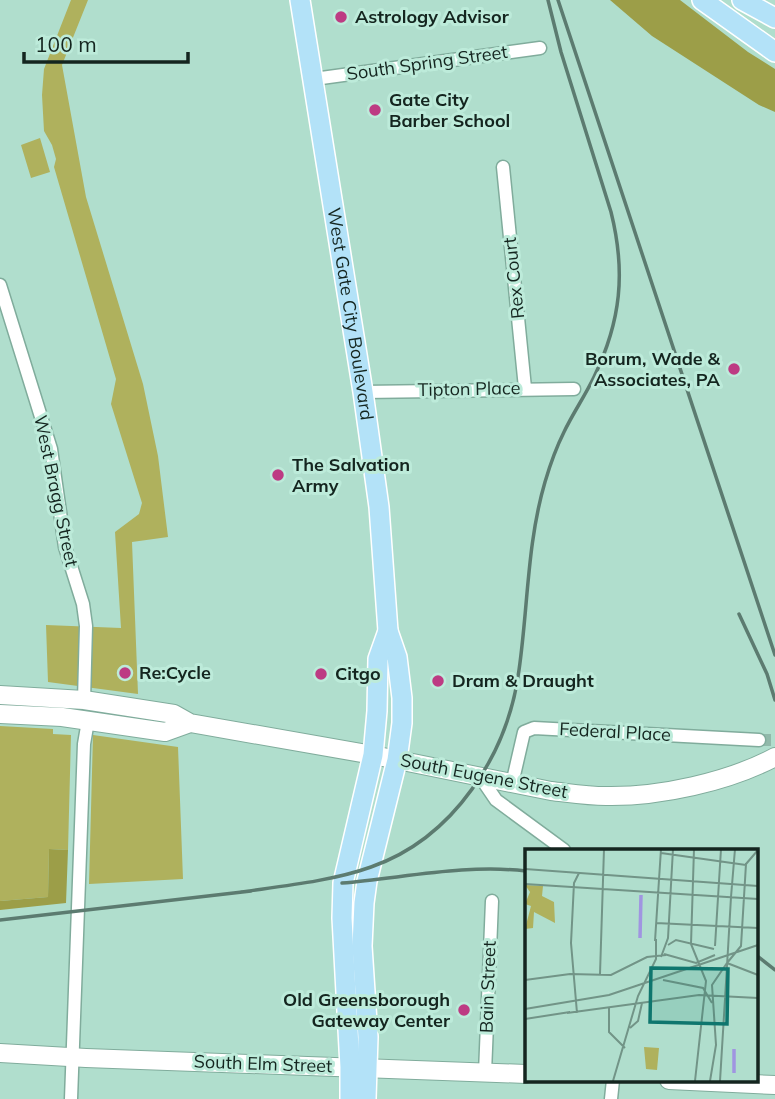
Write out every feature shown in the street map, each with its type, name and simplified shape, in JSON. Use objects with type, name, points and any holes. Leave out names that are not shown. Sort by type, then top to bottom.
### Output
[{"type":"main road","name":"West Gate City Boulevard","points":[[300,0],[363,392],[379,507],[388,631],[397,657],[402,698],[397,760],[364,903],[362,946],[368,1037],[359,1068]]},
{"type":"main road","points":[[702,0],[775,52]]},
{"type":"main road","points":[[742,0],[775,18]]},
{"type":"main road","name":"West Gate City Boulevard","points":[[359,1068],[343,948],[343,883],[373,755],[378,659],[388,631]]},
{"type":"main road","name":"South Eugene Street","points":[[0,695],[83,700],[174,714],[190,723],[373,755],[551,791],[606,796],[669,791],[751,769],[775,757]]},
{"type":"main road","name":"South Eugene Street","points":[[0,715],[50,716],[165,732],[190,723]]},
{"type":"main road","name":"South Elm Street","points":[[0,1053],[525,1074]]},
{"type":"main road","points":[[350,1099],[359,1068]]},
{"type":"main road","points":[[359,1068],[366,1099]]},
{"type":"main road","points":[[711,1082],[775,1085]]},
{"type":"street","name":"South Spring Street","points":[[314,79],[540,48]]},
{"type":"street","name":"Rex Court","points":[[503,167],[525,388]]},
{"type":"street","name":"West Bragg Street","points":[[0,285],[51,449],[65,547],[83,604],[86,626],[83,700]]},
{"type":"street","name":"Tipton Place","points":[[363,392],[574,389]]},
{"type":"street","points":[[71,1099],[84,744],[88,721]]},
{"type":"street","name":"Federal Place","points":[[512,784],[524,733],[534,727],[759,740]]},
{"type":"street","points":[[481,778],[496,800],[563,849]]},
{"type":"street","name":"Bain Street","points":[[485,1073],[492,901]]},
{"type":"shaded area","points":[[71,0],[88,0],[62,65],[86,197],[143,384],[158,456],[168,537],[132,542],[138,694],[48,682],[46,625],[121,628],[115,532],[139,514],[142,503],[111,404],[116,379],[54,167],[56,159],[52,145],[44,131],[44,69]]},
{"type":"shaded area","points":[[610,0],[680,0],[748,52],[775,69],[775,112],[759,105],[652,36]]},
{"type":"shaded area","points":[[40,138],[50,172],[31,178],[21,145]]},
{"type":"shaded area","points":[[0,726],[53,729],[53,734],[71,735],[68,850],[49,849],[48,897],[0,901]]},
{"type":"shaded area","points":[[93,735],[178,747],[183,879],[89,884]]},
{"type":"shaded area","points":[[49,849],[68,850],[66,903],[0,910],[0,901],[48,897]]},
{"type":"tunnel","points":[[759,740],[775,740]]},
{"type":"railway","points":[[241,892],[340,876],[401,854],[428,836],[472,789],[503,732],[519,670],[531,552],[545,482],[561,438],[603,356],[618,296],[618,255],[611,212],[561,52],[548,0]]},
{"type":"railway","points":[[558,0],[775,655]]},
{"type":"railway","points":[[739,614],[767,674],[775,700]]},
{"type":"railway","points":[[342,883],[457,870],[525,871]]},
{"type":"railway","points":[[0,920],[251,891]]},
{"type":"railway","points":[[758,957],[775,970]]},
{"type":"place","name":"Astrology Advisor","points":[[341,17]]},
{"type":"place","name":"Gate City Barber School","points":[[375,110]]},
{"type":"place","name":"Borum, Wade & Associates, PA","points":[[734,369]]},
{"type":"place","name":"The Salvation Army","points":[[278,475]]},
{"type":"place","name":"Re:Cycle","points":[[125,673]]},
{"type":"place","name":"Citgo","points":[[321,674]]},
{"type":"place","name":"Dram & Draught","points":[[438,681]]},
{"type":"place","name":"Old Greensborough Gateway Center","points":[[464,1010]]}]
